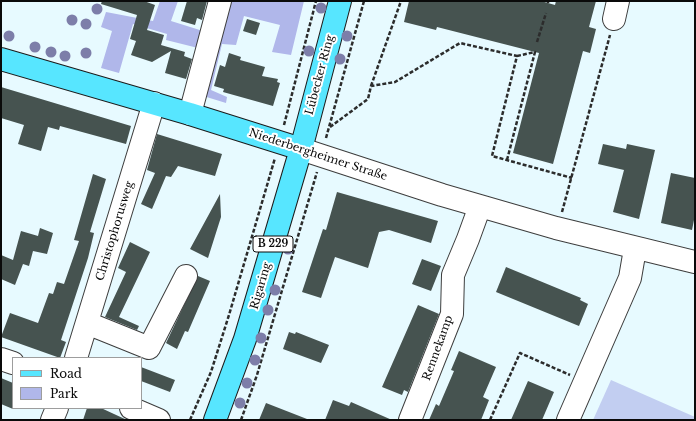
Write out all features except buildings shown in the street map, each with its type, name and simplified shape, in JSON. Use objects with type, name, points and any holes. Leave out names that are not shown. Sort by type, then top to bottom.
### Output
[{"type":"main road","name":"Lübecker Ring","points":[[301,149],[340,1]]},
{"type":"main road","name":"Niederbergheimer Straße","points":[[1,59],[154,103],[301,149]]},
{"type":"main road","name":"Rigaring","points":[[215,420],[245,339],[301,149]]},
{"type":"street","points":[[190,114],[220,1]]},
{"type":"street","name":"Christophorusweg","points":[[76,357],[154,103]]},
{"type":"street","name":"Niederbergheimer Straße","points":[[301,149],[480,206],[556,228],[695,262]]},
{"type":"street","name":"Rennekamp","points":[[410,420],[452,314],[453,275],[480,206]]},
{"type":"street","points":[[568,420],[630,278],[635,248]]},
{"type":"street","points":[[87,322],[149,348],[186,276]]},
{"type":"street","points":[[1,359],[12,363]]},
{"type":"street","points":[[52,420],[57,409]]},
{"type":"street","points":[[133,409],[160,420]]},
{"type":"path","points":[[190,420],[210,372],[229,315],[269,183],[316,1]]},
{"type":"path","points":[[241,420],[264,353],[364,1]]},
{"type":"path","points":[[329,127],[368,99],[371,86],[401,1]]},
{"type":"path","points":[[566,202],[616,10]]},
{"type":"path","points":[[537,42],[546,13]]},
{"type":"path","points":[[371,86],[395,82],[460,43],[518,56],[535,52],[507,160]]},
{"type":"path","points":[[518,56],[492,156],[572,178]]},
{"type":"path","points":[[490,420],[520,353],[585,381]]},
{"type":"green space","points":[[160,1],[178,1],[171,21],[203,31],[198,48],[166,40],[167,34],[133,24],[119,73],[101,68],[112,31],[101,27],[106,12],[153,21]]},
{"type":"green space","points":[[229,1],[304,1],[291,55],[272,52],[280,25],[244,16],[236,45],[222,44],[211,90],[227,97],[226,103],[200,95]]},
{"type":"shaded area","points":[[611,380],[695,417],[695,420],[593,420]]}]
